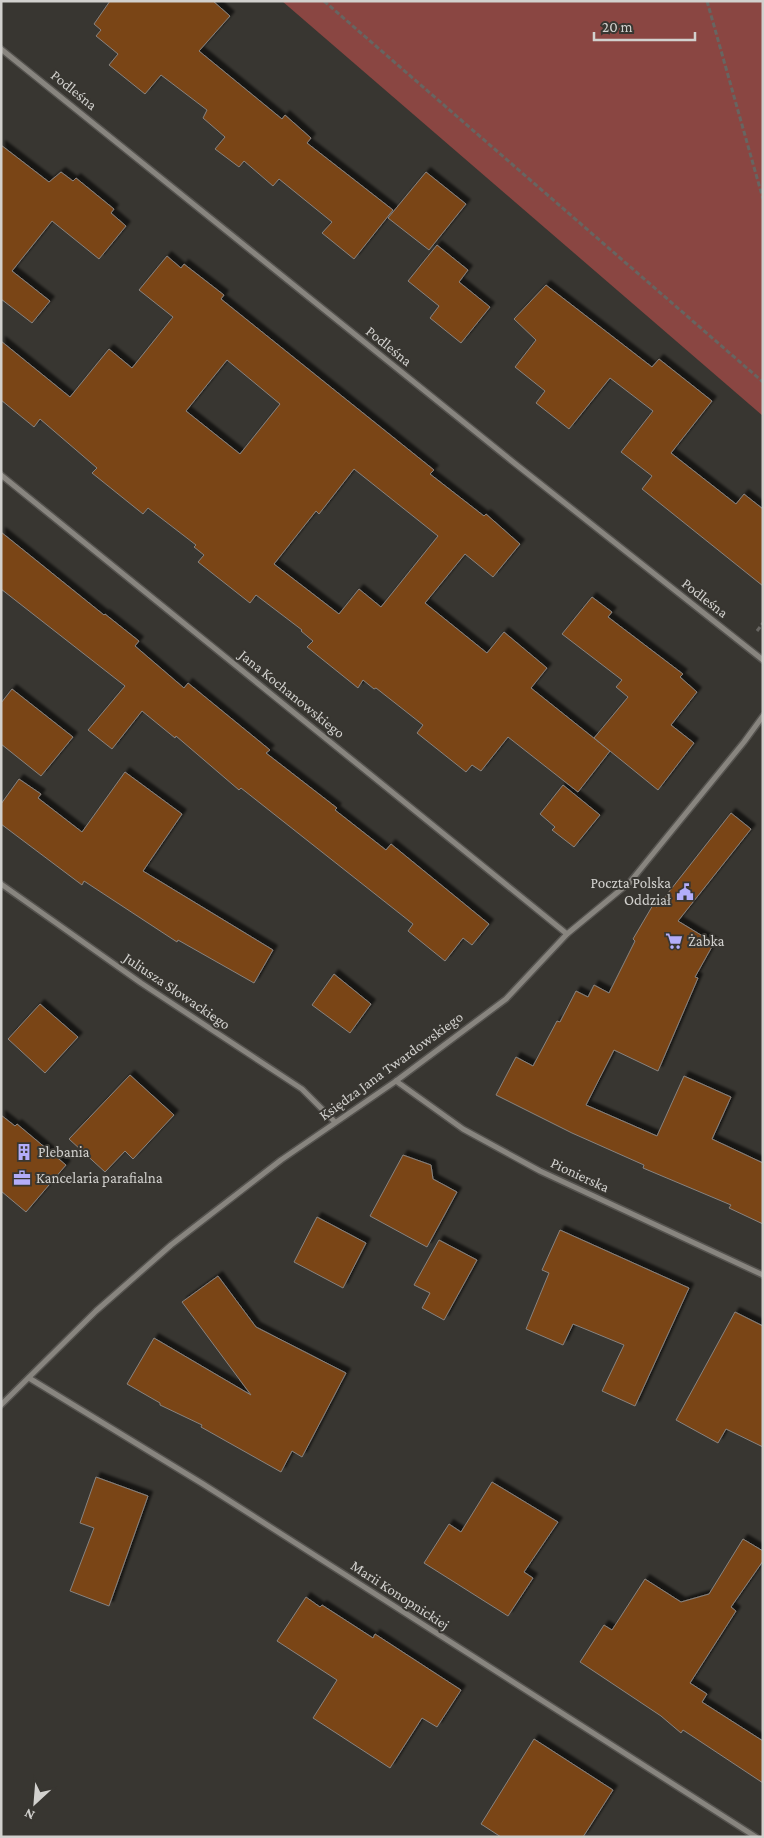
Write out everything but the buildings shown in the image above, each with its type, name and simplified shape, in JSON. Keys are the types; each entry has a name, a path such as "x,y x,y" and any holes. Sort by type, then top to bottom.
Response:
{"street":[{"name":"Podleśna","path":"1,49 512,462 763,660"},
{"name":"Jana Kochanowskiego","path":"1,474 567,934"},
{"name":"Księdza Jana Twardowskiego","path":"1,1405 96,1312 171,1245 281,1160 396,1081 506,998 567,934 630,882 763,716"},
{"name":"Juliusza Słowackiego","path":"1,884 141,983 302,1089 335,1122"},
{"name":"Pionierska","path":"396,1081 463,1129 540,1171 763,1275"},
{"name":"Marii Konopnickiej","path":"28,1378 211,1489 756,1837"}],"path":[{"path":"324,1 763,382"},
{"path":"707,1 763,199"}],"shaded area":[{"path":"282,1 763,1 763,416"}],"place":[{"name":"Poczta Polska Oddział","path":"685,892"},
{"name":"Żabka","path":"674,941"},
{"name":"Plebania","path":"24,1152"},
{"name":"Kancelaria parafialna","path":"22,1178"}]}
